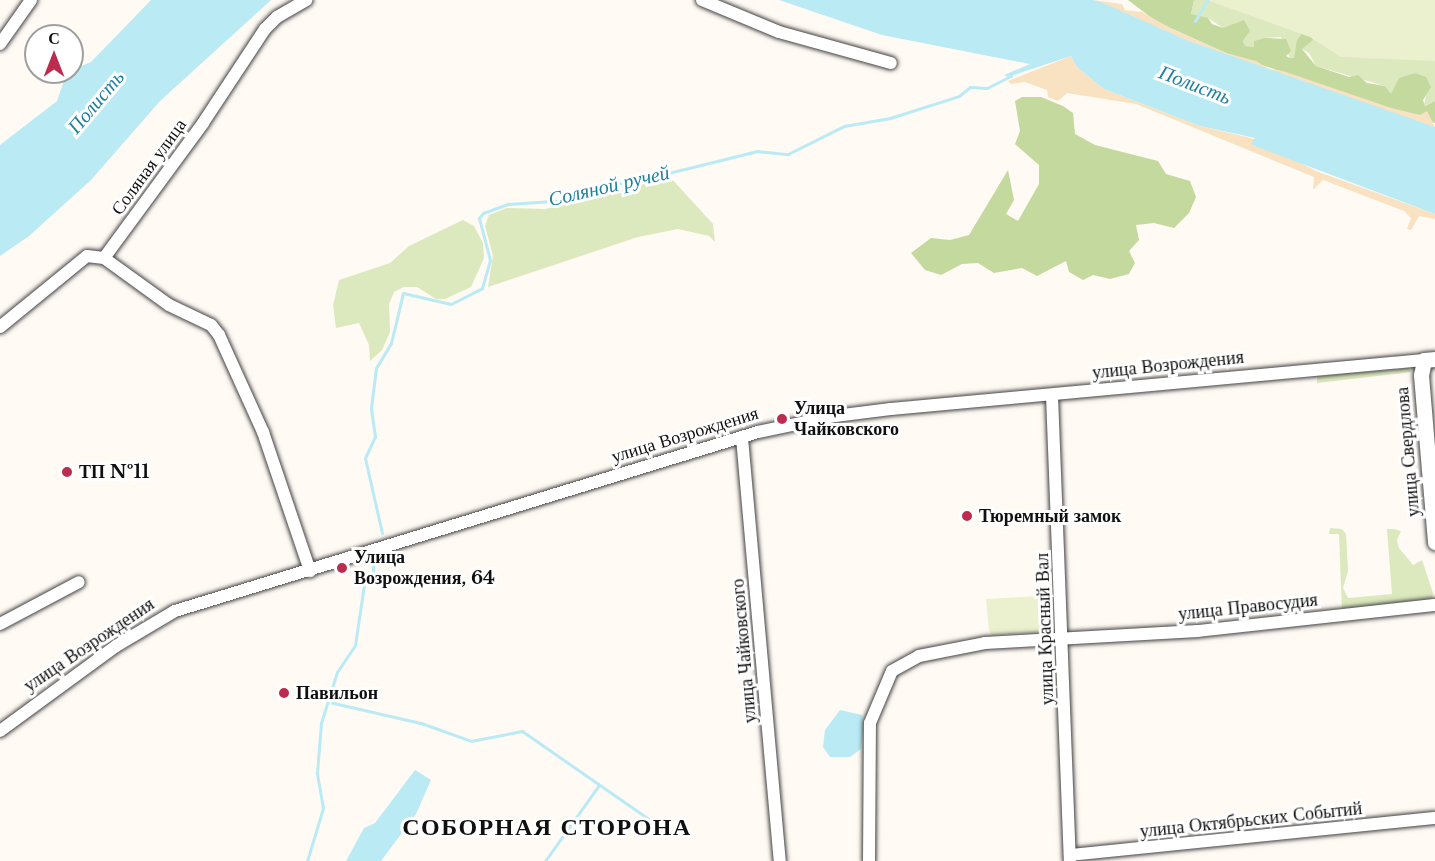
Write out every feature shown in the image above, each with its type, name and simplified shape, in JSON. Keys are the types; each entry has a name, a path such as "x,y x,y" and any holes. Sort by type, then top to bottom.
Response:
{"street":[{"path":"0,44 31,0"},
{"name":"Соляная улица","path":"104,258 203,123 265,29 277,17 306,0"},
{"path":"702,0 778,32 891,63"},
{"path":"0,327 87,256 104,258 169,305 211,325 219,335 263,432 310,571"},
{"name":"улица Возрождения","path":"0,731 116,646 175,611 742,438 835,416 1430,359"},
{"name":"улица Свердлова","path":"1430,359 1421,375 1435,542"},
{"name":"улица Красный Вал","path":"1052,396 1064,640 1070,858"},
{"name":"улица Чайковского","path":"742,438 780,861"},
{"path":"0,624 79,582"},
{"name":"улица Правосудия","path":"869,861 870,723 892,671 919,657 995,642 1198,631 1435,605"},
{"name":"улица Октябрьских Событий","path":"1070,858 1435,818"}],"green space":[{"path":"1128,0 1194,0 1191,14 1208,18 1212,24 1223,28 1244,20 1250,31 1243,41 1245,46 1254,47 1254,41 1264,38 1286,39 1291,51 1286,56 1290,58 1294,58 1297,40 1303,32 1311,35 1313,40 1302,49 1316,66 1349,77 1358,75 1367,83 1385,86 1391,94 1399,78 1415,73 1426,77 1431,87 1423,100 1425,106 1435,101 1435,123 1226,53 1157,22"},
{"path":"1194,0 1435,0 1435,101 1424,106 1426,94 1415,73 1399,79 1391,95 1385,86 1316,66 1309,53 1302,49 1312,40 1296,50 1294,58 1290,58 1281,37 1254,41 1255,47 1245,46 1243,41 1250,31 1223,28 1208,18 1198,18 1191,14"},
{"path":"1207,0 1435,0 1435,61 1341,57 1310,37"},
{"path":"1022,97 1041,97 1063,106 1073,113 1075,134 1095,145 1158,161 1166,174 1190,181 1196,197 1189,213 1174,228 1154,223 1136,225 1139,240 1129,251 1135,263 1129,274 1110,279 1093,275 1083,280 1069,272 1066,261 1037,276 1022,268 994,273 978,263 962,264 941,275 925,270 911,253 931,238 950,240 969,235 1008,170 1014,200 1006,214 1018,221 1039,184 1039,165 1015,144 1020,131 1015,101"},
{"path":"670,177 713,224 715,242 709,236 678,229 638,237 488,287 493,256 485,226 489,215 507,208 545,209"},
{"path":"463,220 474,226 483,243 484,258 471,287 445,299 436,299 417,287 404,287 394,292 389,304 390,332 382,350 370,361 369,345 359,323 336,328 333,305 339,280 390,263 409,246"},
{"path":"1408,368 1412,372 1317,383 1317,376"},
{"path":"1330,528 1342,529 1346,534 1348,571 1343,588 1348,598 1392,594 1387,529 1394,529 1401,531 1397,540 1399,548 1413,565 1422,560 1433,593 1431,603 1342,612 1339,534 1329,534"},
{"path":"1041,596 1042,632 992,635 989,631 986,599"}],"sand":[{"path":"1093,0 1122,4 1125,10 1142,12 1172,29 1226,53 1256,61 1269,69 1283,71 1391,108 1420,115 1427,111 1435,127 1385,112 1189,41"},
{"path":"1071,56 1077,67 1104,89 1200,126 1255,139 1316,171 1435,214 1435,219 1419,216 1411,230 1407,229 1411,218 1404,211 1323,180 1313,190 1314,177 1136,104 1067,93 1058,101 1048,97 1047,90 1025,82 1011,84 1008,81"}],"water":[{"name":"Полисть","path":"151,0 271,0 160,101 91,180 29,236 0,256 0,145 57,101 63,84 84,84 84,65 91,62"},
{"name":"Полисть","path":"779,0 1093,0 1103,3 1189,41 1435,127 1435,214 1260,148 1251,144 1255,138 1200,126 1104,89 1077,67 1071,56 1008,77 1004,75 1030,64 882,35"},
{"path":"840,710 862,715 864,722 861,749 850,757 830,757 823,747 825,730"},
{"path":"415,770 431,780 416,814 381,861 346,861 364,828 375,823"}],"waterway":[{"path":"1195,21 1207,0"},
{"name":"Соляной ручей","path":"382,533 365,458 375,437 371,408 376,368 391,343 403,293 451,304 482,288 490,260 479,218 483,213 508,204 567,200 592,187 640,180 757,151 788,154 844,126 890,118 959,96 970,87 987,88 1011,76"},
{"name":"Соляной ручей","path":"307,861 323,808 317,773 321,723 337,672 355,645 364,585 373,574 373,564"},
{"path":"329,702 421,723 471,741 522,731 653,822"},
{"path":"545,861 599,785"}],"place":[{"name":"Улица Чайковского","path":"782,419"},
{"name":"ТП №11","path":"67,472"},
{"name":"Тюремный замок","path":"967,516"},
{"name":"Улица Возрождения, 64","path":"342,568"},
{"name":"Павильон","path":"284,693"}],"district":[{"name":"СОБОРНАЯ СТОРОНА","path":"547,827"}]}
